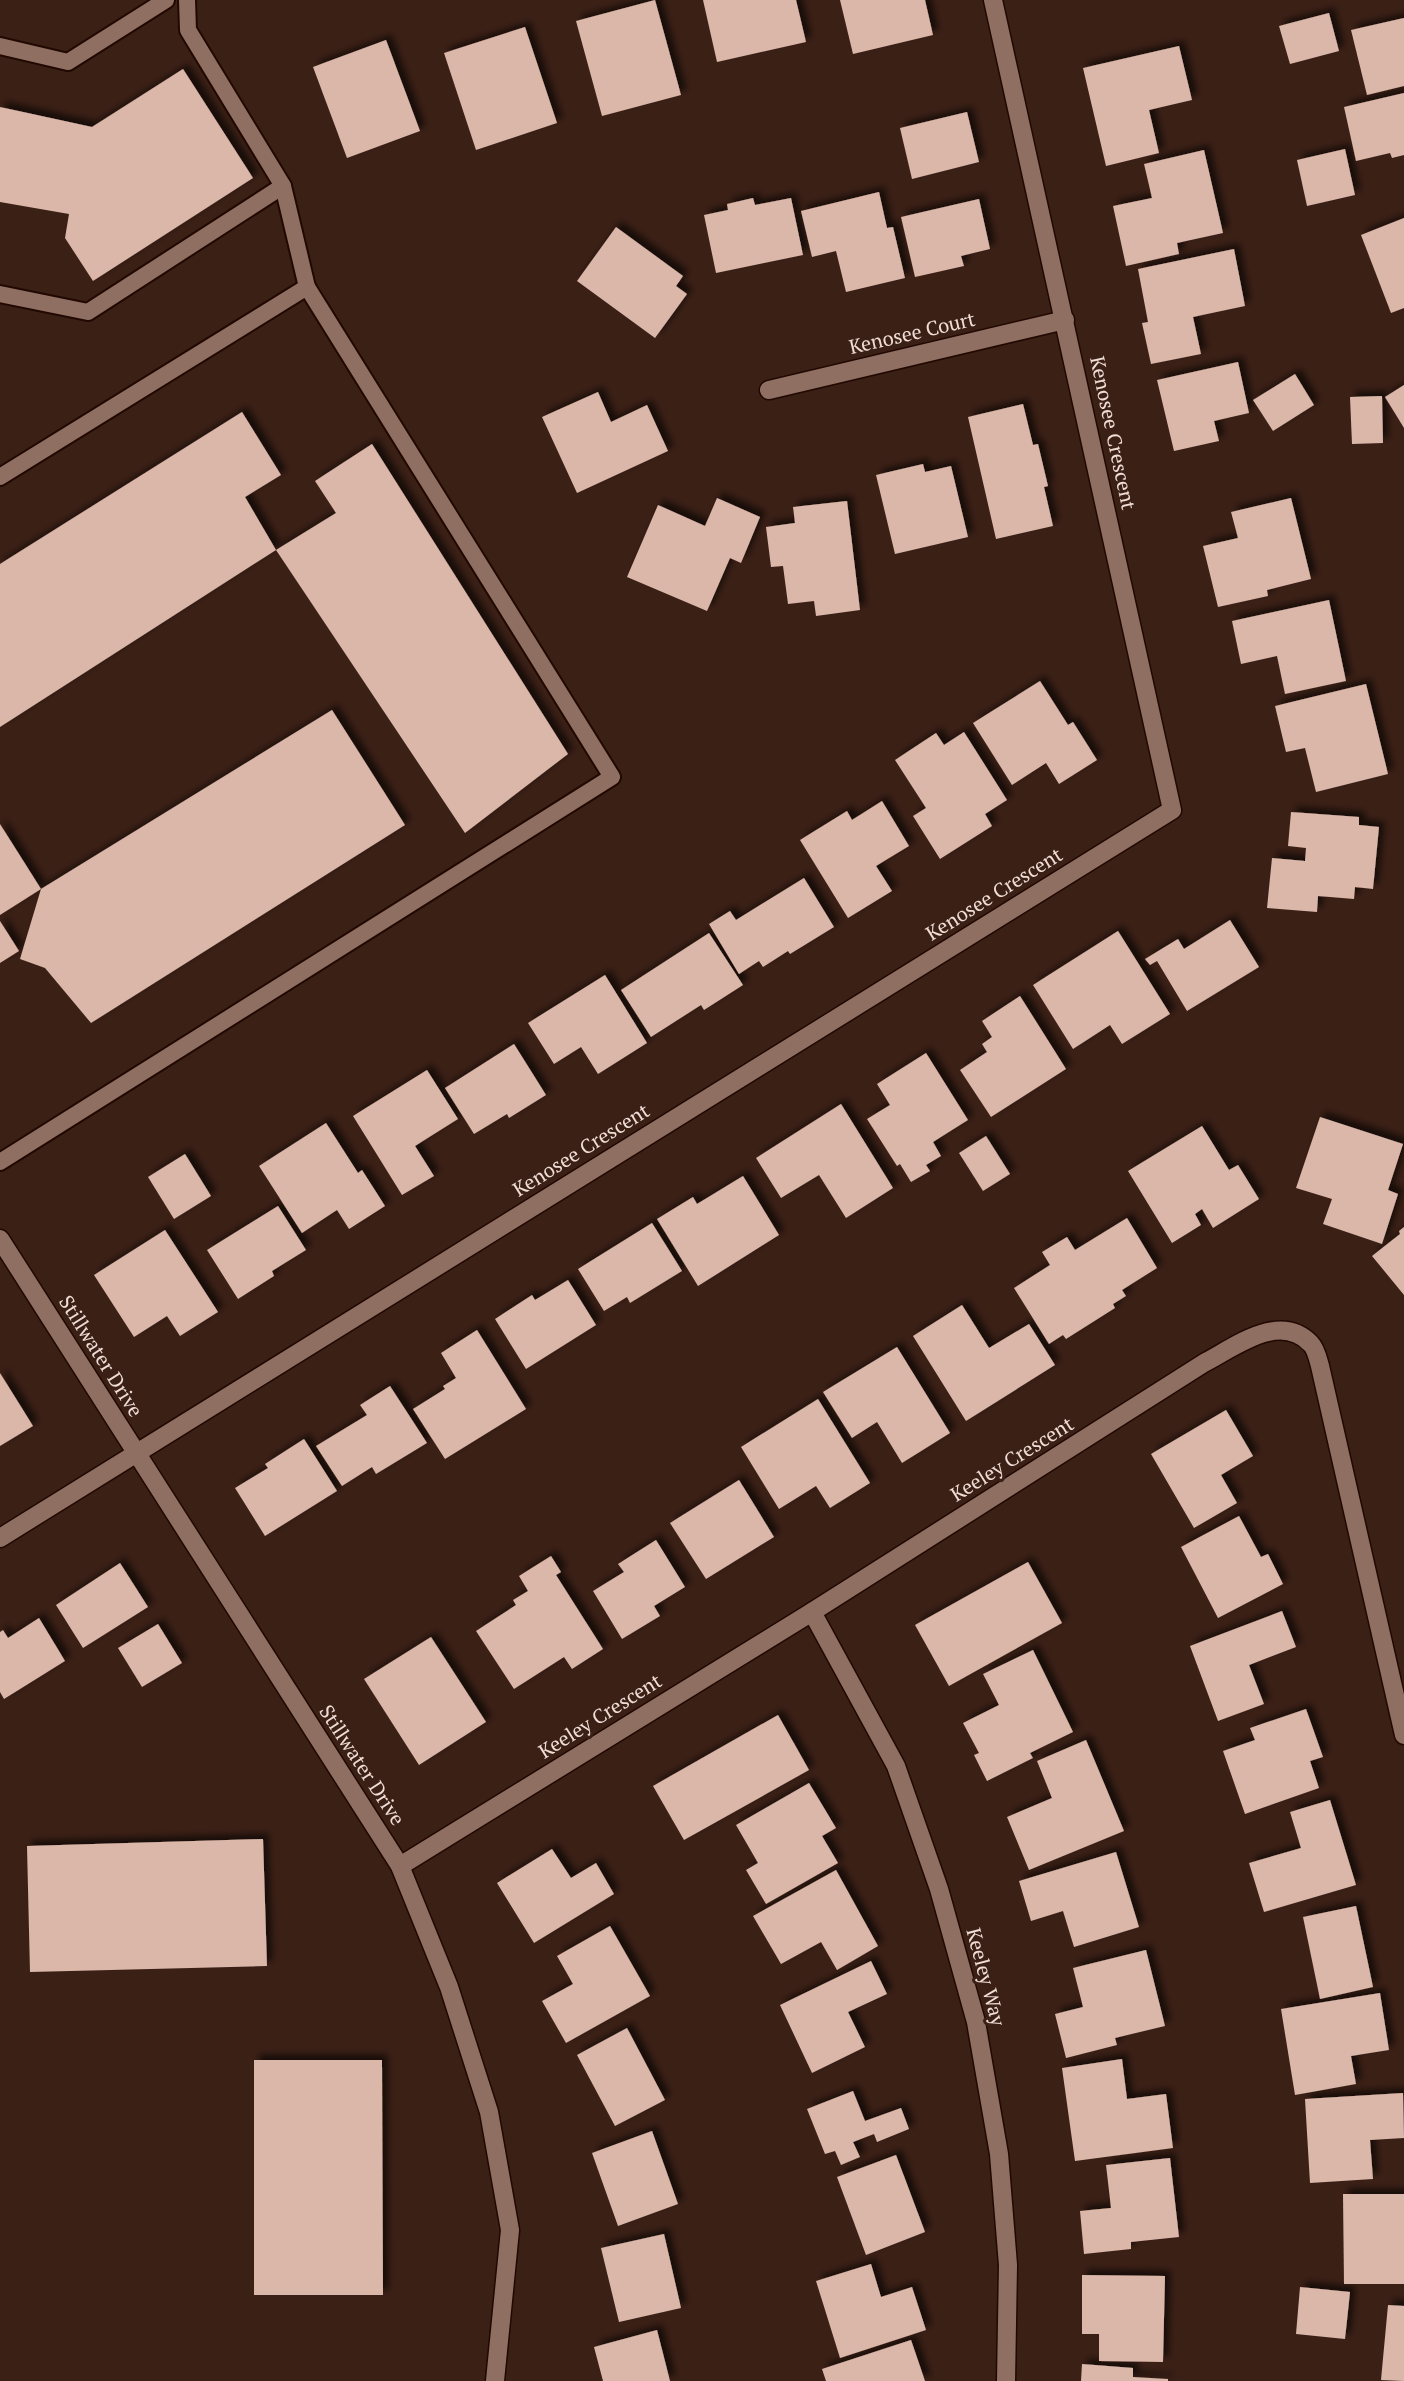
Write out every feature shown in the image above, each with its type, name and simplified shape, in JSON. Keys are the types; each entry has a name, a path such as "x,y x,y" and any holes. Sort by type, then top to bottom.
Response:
{"street":[{"name":"Kenosee Crescent","path":"136,1454 1172,810 993,0"},
{"name":"Kenosee Court","path":"769,390 1065,320"},
{"name":"Stillwater Drive","path":"0,1239 400,1866 449,1987 489,2112 510,2230 495,2381"},
{"name":"Keeley Crescent","path":"400,1866 812,1612 1204,1363 1270,1330 1293,1332 1312,1345 1320,1366 1404,1735"},
{"path":"0,1538 136,1454"},
{"name":"Keeley Way","path":"812,1612 896,1766 939,1889 976,2022 999,2154 1008,2265 1006,2381"}],"lane":[{"path":"0,46 68,62 166,0"},
{"path":"0,1162 612,777 307,287 283,186 188,30 187,0"},
{"path":"0,294 88,312 283,186"},
{"path":"0,477 307,287"}],"building":[{"path":"655,0 681,95 602,116 576,21"},
{"path":"703,0 796,0 806,42 717,62"},
{"path":"840,0 925,0 933,35 853,54"},
{"path":"1329,13 1339,51 1290,64 1279,26"},
{"path":"1404,18 1404,86 1367,95 1351,30"},
{"path":"525,27 557,123 476,150 444,53"},
{"path":"386,40 420,131 347,158 313,67"},
{"path":"1179,46 1192,100 1149,110 1159,153 1106,166 1083,68"},
{"path":"183,69 253,178 93,281 65,238 69,214 0,202 0,107 92,127"},
{"path":"1404,93 1404,155 1392,158 1390,153 1356,161 1344,107"},
{"path":"967,112 979,162 912,179 900,128"},
{"path":"1345,149 1355,195 1307,206 1297,160"},
{"path":"1204,150 1223,233 1177,243 1179,254 1126,266 1113,206 1152,198 1144,164"},
{"path":"879,192 887,228 893,227 905,278 846,292 836,251 812,257 801,211"},
{"path":"753,198 755,205 791,198 803,255 716,273 704,215 728,210 727,204"},
{"path":"979,199 990,249 961,256 964,266 915,277 901,217"},
{"path":"1404,218 1404,308 1391,313 1361,235"},
{"path":"616,227 683,276 676,286 687,294 655,338 577,281"},
{"path":"1234,249 1245,306 1193,317 1201,354 1151,364 1142,323 1148,322 1138,269"},
{"path":"1238,362 1249,413 1214,421 1219,441 1174,451 1157,380"},
{"path":"1295,374 1314,405 1273,431 1253,400"},
{"path":"1404,385 1404,428 1385,397"},
{"path":"598,392 611,422 647,405 668,451 577,493 542,417"},
{"path":"1382,396 1383,443 1352,444 1350,397"},
{"path":"1023,404 1033,445 1038,444 1048,486 1044,487 1053,526 996,539 968,417"},
{"path":"242,412 281,475 245,497 276,550 0,727 0,564"},
{"path":"372,444 568,754 465,833 276,550 336,513 315,481"},
{"path":"923,464 925,472 951,466 968,537 895,554 876,475"},
{"path":"717,498 760,517 741,563 730,558 707,611 627,577 658,505 705,526"},
{"path":"1291,498 1311,579 1267,590 1268,596 1218,607 1203,546 1238,538 1231,512"},
{"path":"847,501 860,610 816,616 814,601 788,604 783,566 771,567 766,527 795,523 793,507"},
{"path":"1329,600 1346,681 1285,694 1277,656 1241,664 1232,621"},
{"path":"1040,681 1068,725 1073,722 1097,760 1059,784 1046,763 1012,785 973,723"},
{"path":"1366,684 1388,774 1316,792 1305,748 1286,752 1275,706"},
{"path":"332,710 405,825 91,1023 45,968 20,959 41,889"},
{"path":"964,732 1007,800 985,814 992,826 940,859 913,816 926,808 895,760 936,733 944,745"},
{"path":"882,801 909,846 876,866 892,891 848,918 800,840 847,811 852,820"},
{"path":"1291,812 1359,817 1359,825 1379,827 1373,889 1355,887 1354,899 1318,896 1317,912 1267,908 1272,858 1305,861 1306,848 1288,846"},
{"path":"0,824 41,889 0,915"},
{"path":"804,878 834,927 790,954 788,951 763,967 759,961 739,974 709,924 730,911 736,920"},
{"path":"1230,920 1259,967 1187,1011 1157,961 1150,965 1145,959 1178,939 1184,949"},
{"path":"0,921 19,951 0,963"},
{"path":"1118,931 1170,1014 1122,1044 1110,1025 1073,1049 1033,985"},
{"path":"709,933 743,985 704,1010 701,1005 651,1037 621,990"},
{"path":"605,975 647,1043 598,1074 581,1047 554,1064 528,1023"},
{"path":"1020,996 1066,1069 991,1117 960,1070 987,1052 982,1044 992,1037 982,1021"},
{"path":"514,1044 546,1095 509,1118 507,1114 474,1134 445,1088"},
{"path":"926,1053 968,1120 933,1142 941,1156 926,1165 930,1171 911,1182 900,1164 897,1166 867,1119 890,1105 877,1084"},
{"path":"427,1070 458,1119 415,1146 434,1176 402,1195 353,1116"},
{"path":"841,1104 893,1188 846,1218 819,1175 781,1198 756,1158"},
{"path":"1320,1117 1403,1144 1388,1190 1398,1194 1382,1244 1323,1224 1332,1199 1296,1188"},
{"path":"326,1123 358,1173 362,1170 385,1206 349,1229 337,1210 302,1233 259,1166"},
{"path":"1202,1126 1229,1170 1238,1165 1259,1199 1213,1228 1202,1209 1195,1214 1201,1225 1172,1243 1128,1171"},
{"path":"986,1136 1010,1174 983,1191 959,1153"},
{"path":"185,1154 211,1196 174,1219 148,1177"},
{"path":"743,1176 779,1235 698,1286 657,1219 693,1197 697,1204"},
{"path":"278,1206 306,1250 272,1271 274,1276 238,1299 207,1250"},
{"path":"1127,1218 1157,1268 1122,1290 1126,1296 1113,1304 1115,1308 1066,1339 1063,1335 1049,1344 1014,1288 1050,1265 1042,1252 1067,1237 1075,1250"},
{"path":"652,1223 682,1271 630,1303 627,1297 604,1311 578,1269"},
{"path":"1404,1227 1404,1295 1372,1256 1400,1234 1399,1231"},
{"path":"165,1230 218,1312 180,1336 167,1316 134,1337 94,1275"},
{"path":"568,1280 596,1325 526,1369 495,1319 532,1295 535,1300"},
{"path":"962,1305 989,1348 1029,1324 1055,1365 966,1421 913,1336"},
{"path":"477,1330 526,1409 445,1459 413,1409 445,1389 443,1386 456,1378 441,1353"},
{"path":"897,1347 950,1433 902,1463 877,1422 852,1438 823,1392"},
{"path":"0,1373 33,1426 0,1446"},
{"path":"390,1386 427,1443 376,1474 372,1467 342,1486 316,1446 367,1415 360,1405"},
{"path":"818,1399 870,1483 830,1508 816,1486 779,1509 741,1447"},
{"path":"1226,1410 1253,1456 1221,1475 1237,1503 1194,1528 1151,1454"},
{"path":"304,1439 337,1491 265,1536 235,1488 268,1468 265,1464"},
{"path":"739,1480 774,1537 706,1579 670,1523"},
{"path":"1239,1516 1261,1557 1268,1554 1283,1584 1218,1618 1181,1547"},
{"path":"656,1540 685,1587 654,1606 660,1616 622,1639 593,1591 624,1572 618,1564"},
{"path":"551,1556 561,1572 556,1575 603,1649 572,1669 564,1657 514,1689 476,1631 516,1605 513,1600 528,1591 519,1576"},
{"path":"1028,1562 1062,1623 949,1686 915,1625"},
{"path":"120,1563 148,1607 83,1648 56,1605"},
{"path":"1282,1611 1296,1647 1249,1665 1264,1704 1218,1721 1190,1646"},
{"path":"39,1618 65,1661 4,1699 0,1692 0,1632 3,1630 8,1638"},
{"path":"158,1624 182,1663 142,1687 118,1648"},
{"path":"431,1637 486,1722 419,1765 364,1679"},
{"path":"1033,1650 1073,1732 1030,1753 1033,1758 987,1781 974,1755 979,1753 963,1723 999,1705 983,1674"},
{"path":"1306,1709 1323,1757 1310,1761 1319,1788 1245,1814 1223,1751 1255,1740 1250,1728"},
{"path":"778,1715 809,1770 684,1840 653,1786"},
{"path":"1086,1740 1124,1831 1029,1870 1007,1817 1052,1798 1037,1761"},
{"path":"809,1783 836,1828 822,1836 838,1863 766,1904 746,1870 758,1863 736,1825"},
{"path":"1330,1800 1356,1885 1264,1912 1249,1863 1301,1848 1290,1812"},
{"path":"263,1839 267,1966 30,1972 27,1846"},
{"path":"552,1849 571,1878 596,1863 614,1894 534,1943 497,1883"},
{"path":"1116,1852 1139,1927 1074,1947 1063,1911 1031,1921 1019,1881"},
{"path":"836,1870 878,1946 837,1970 821,1942 781,1964 753,1916"},
{"path":"1356,1906 1373,1987 1320,1999 1303,1917"},
{"path":"610,1926 650,1996 566,2043 542,2001 573,1984 557,1956"},
{"path":"1146,1950 1165,2026 1115,2038 1117,2045 1066,2058 1055,2014 1083,2007 1073,1968"},
{"path":"871,1961 887,1994 848,2012 865,2047 812,2073 780,2005"},
{"path":"1380,1993 1389,2050 1351,2056 1356,2084 1295,2095 1281,2009"},
{"path":"627,2028 665,2100 615,2126 577,2055"},
{"path":"1122,2059 1127,2099 1166,2094 1173,2148 1075,2161 1062,2068"},
{"path":"254,2060 382,2060 383,2295 254,2295"},
{"path":"853,2091 865,2121 901,2108 909,2129 877,2142 874,2134 853,2142 860,2157 841,2165 835,2151 825,2154 807,2109"},
{"path":"1403,2093 1404,2138 1370,2140 1373,2179 1310,2183 1305,2099"},
{"path":"652,2131 678,2204 618,2226 592,2153"},
{"path":"896,2155 925,2232 866,2255 837,2177"},
{"path":"1170,2158 1179,2237 1131,2242 1131,2249 1084,2254 1080,2211 1111,2208 1106,2165"},
{"path":"1343,2194 1404,2194 1404,2284 1344,2284"},
{"path":"664,2234 681,2308 619,2322 601,2248"},
{"path":"871,2264 881,2297 912,2287 926,2330 840,2358 816,2281"},
{"path":"1082,2275 1165,2276 1163,2362 1099,2361 1099,2334 1082,2334"},
{"path":"1300,2287 1350,2292 1345,2339 1296,2334"},
{"path":"1388,2305 1404,2306 1404,2381 1381,2380"},
{"path":"657,2330 670,2381 603,2381 594,2347"},
{"path":"911,2340 925,2381 826,2381 822,2369"},
{"path":"1082,2364 1133,2368 1133,2377 1168,2379 1168,2381 1081,2381"}]}
